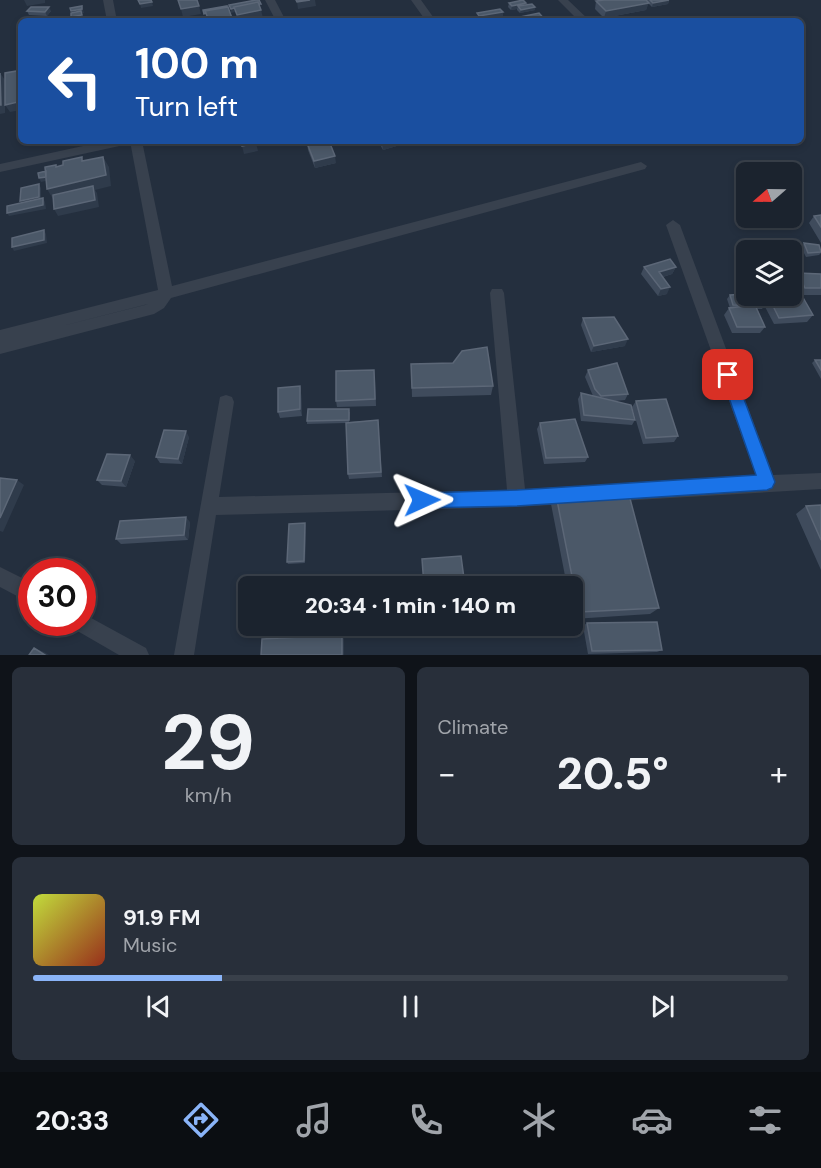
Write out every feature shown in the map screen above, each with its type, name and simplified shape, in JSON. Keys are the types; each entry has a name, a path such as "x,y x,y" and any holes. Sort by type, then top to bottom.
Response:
{"street":[{"path":"108,0 111,18"},
{"path":"270,0 279,18"},
{"path":"416,0 429,18"},
{"path":"563,0 582,18"},
{"path":"0,168 110,144"},
{"path":"0,348 149,310 159,304 166,293 137,144"},
{"path":"0,336 641,166"},
{"path":"673,225 767,482"},
{"path":"497,293 517,498"},
{"path":"184,655 226,402"},
{"path":"208,506 517,498 767,482 821,481"},
{"path":"0,577 18,587"},
{"path":"96,631 139,655"}],"building":[{"path":"138,0 151,0 152,2 140,4"},
{"path":"178,0 197,0 199,6 181,9"},
{"path":"259,0 261,4 258,2 231,9 229,5"},
{"path":"523,0 526,3 512,6 509,3"},
{"path":"646,0 649,3 606,11 596,1"},
{"path":"650,0 669,0 653,3"},
{"path":"258,2 261,10 237,15 234,7"},
{"path":"532,4 535,7 521,10 518,6"},
{"path":"82,6 82,9 71,11 70,8"},
{"path":"227,6 205,11 204,14 203,10"},
{"path":"31,7 49,7 45,12 27,11"},
{"path":"228,7 232,18 208,18 205,11"},
{"path":"500,9 503,12 479,16 477,13"},
{"path":"81,11 82,15 71,17 71,13"},
{"path":"539,13 543,18 521,18"},
{"path":"17,71 18,102 5,105 5,73"},
{"path":"307,144 330,144 335,156 314,161"},
{"path":"82,157 82,161 103,157 106,175 47,189 45,167 56,165 56,167 63,165 63,161"},
{"path":"46,171 46,177 39,178 38,173"},
{"path":"39,184 39,197 20,201 21,188"},
{"path":"93,186 95,200 54,209 53,195"},
{"path":"43,198 43,205 7,213 7,206"},
{"path":"821,215 821,227 814,216"},
{"path":"44,230 44,240 12,247 12,238"},
{"path":"804,243 819,245 821,252 808,253"},
{"path":"670,259 676,267 659,272 670,287 661,289 644,267"},
{"path":"802,273 821,274 821,288 805,288"},
{"path":"730,295 736,295 736,305 733,305"},
{"path":"802,296 813,315 779,318 773,306 802,306"},
{"path":"755,306 765,327 737,327 729,308"},
{"path":"614,317 628,339 594,346 583,318"},
{"path":"487,347 493,386 412,388 411,364 453,363 462,351"},
{"path":"815,360 821,360 821,370"},
{"path":"617,363 628,394 601,396 595,389 588,370"},
{"path":"374,370 375,399 336,401 336,371"},
{"path":"300,386 300,409 278,412 278,388"},
{"path":"581,393 631,405 635,420 584,415"},
{"path":"666,399 678,436 646,438 636,401"},
{"path":"308,409 349,409 349,420 307,421"},
{"path":"575,419 588,457 546,458 540,423"},
{"path":"378,420 381,472 348,474 346,423"},
{"path":"164,430 186,431 178,459 156,457"},
{"path":"107,454 130,455 121,481 97,480"},
{"path":"0,478 17,480 0,518"},
{"path":"628,491 659,608 583,612 583,576 572,576 556,495"},
{"path":"821,505 821,540 806,506"},
{"path":"186,517 184,535 116,539 120,521"},
{"path":"305,523 304,561 287,562 289,524"},
{"path":"461,556 464,576 423,576 422,559"},
{"path":"657,622 662,650 592,651 587,623"},
{"path":"342,636 342,655 261,655 262,639"},
{"path":"34,648 45,655 29,655"}],"route":[{"path":"422,500 517,498 767,482 728,375"}]}
